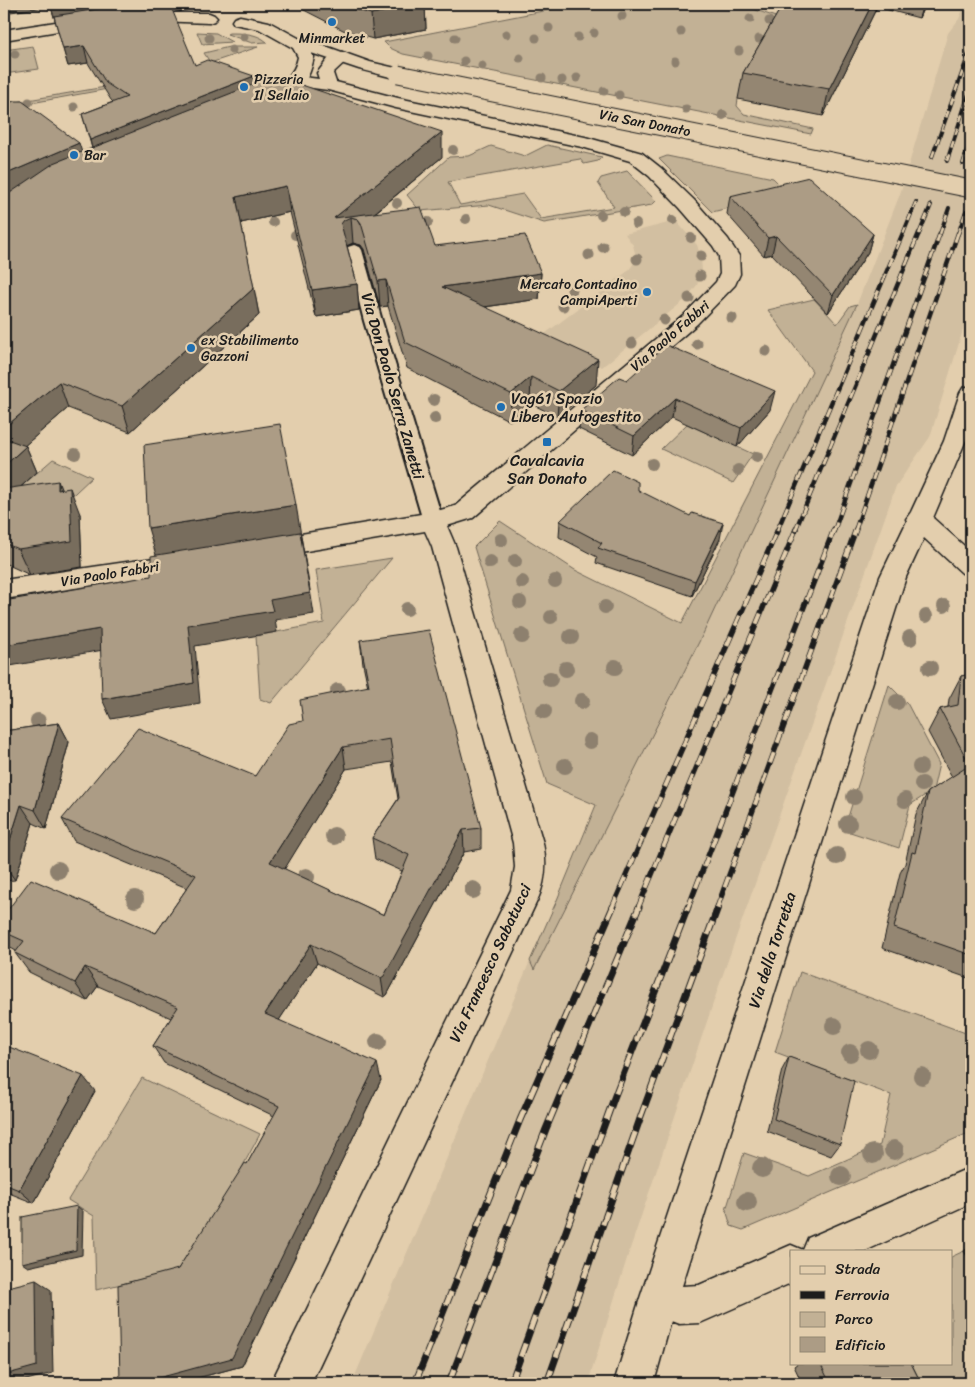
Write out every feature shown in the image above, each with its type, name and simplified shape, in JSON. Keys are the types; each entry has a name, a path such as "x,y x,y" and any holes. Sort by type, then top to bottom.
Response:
{"street":[{"path":"4,34 115,19 186,4"},
{"path":"201,4 200,11 210,18"},
{"name":"Via San Donato","path":"240,20 253,18 269,12 307,36 322,50"},
{"path":"115,19 210,18 220,21 240,20"},
{"name":"Via San Donato","path":"240,20 263,25 299,45 322,50 365,66 398,74 971,189"},
{"path":"248,106 296,81 304,68 306,56 299,45"},
{"path":"329,85 325,73 334,62 342,57"},
{"name":"Via Paolo Fabbri","path":"247,552 433,521 464,512 690,320 725,285 730,274 728,256 717,237 687,204 643,162 631,154 585,142 396,103 329,85 296,81"},
{"name":"Via della Torretta","path":"634,1383 659,1298 890,585 918,519 949,457 964,421 971,393"},
{"path":"918,519 971,566"},
{"name":"Via Francesco Sabatucci","path":"290,1383 526,891 530,878 532,858 528,843 444,547 433,521"},
{"name":"Via Paolo Fabbri","path":"4,590 209,558"},
{"path":"823,1250 971,1184"},
{"path":"659,1298 679,1305 700,1304 790,1264"}],"lane":[{"name":"Via Don Paolo Serra Zanetti","path":"354,250 373,322 433,521"}],"shaded area":[{"path":"965,4 971,4 971,304 930,437 896,486 722,977 629,1252 588,1383 352,1383 530,961 739,510 850,306 857,304 900,194 948,33 959,19"},
{"name":"Mercato Contadino CampiAperti","path":"676,221 697,245 701,258 702,271 697,285 686,299 602,367 542,336 628,271 634,263 635,253 633,245 625,234"}],"green space":[{"path":"579,4 739,4 784,20 738,99 737,106 744,114 813,129 811,134 403,54 390,48 384,42"},
{"path":"197,32 216,33 232,42 202,44"},
{"path":"227,34 254,35 267,42 252,43"},
{"path":"33,46 39,69 4,74 4,50"},
{"path":"229,47 258,47 213,62 210,62 204,53"},
{"path":"153,79 157,80 4,108 4,104"},
{"path":"547,145 602,157 598,161 584,164 580,159 448,182 460,205 523,194 541,219 614,207 598,183 601,178 627,171 656,201 652,205 544,223 489,205 420,211 407,195 449,157 469,156 491,146 525,156"},
{"path":"667,156 773,178 784,189 766,199 712,212 659,159"},
{"path":"814,299 837,324 850,306 857,304 703,634 534,970 530,961 596,805 547,784 474,547 500,521 575,570 682,623 812,371 768,310"},
{"path":"687,424 753,454 733,483 661,449"},
{"path":"53,459 92,477 59,508 8,498"},
{"path":"392,558 271,703 260,699 256,636 324,623 316,570"},
{"path":"889,685 907,703 939,764 933,790 910,805 899,848 844,830"},
{"path":"800,972 971,1035 971,1132 743,1230 731,1226 726,1210 744,1153 809,1176 880,1145 891,1095 775,1052"},
{"path":"142,1078 260,1134 188,1268 96,1290 94,1216 68,1200"},
{"path":"964,1251 971,1263 971,1383 917,1383 908,1364 952,1364 952,1257"}],"building":[{"path":"129,4 171,7 195,65 207,60 254,76 90,140 82,114 127,97 106,83 84,46 63,49 54,16"},
{"path":"339,4 423,4 371,14"},
{"path":"783,4 872,4 829,89 743,73"},
{"path":"275,76 442,132 334,218 421,207 435,246 525,235 541,273 442,287 598,359 559,391 531,377 511,394 405,342 386,280 378,281 361,223 358,219 351,217 344,220 341,224 357,284 312,290 286,186 236,197 254,288 122,406 59,382 4,428 4,197 54,163"},
{"path":"14,101 22,101 79,143 4,175 4,105"},
{"path":"809,177 873,234 833,295 776,236 768,238 730,196"},
{"path":"666,345 775,391 741,428 675,398 634,436 581,410 619,377 627,380"},
{"path":"280,424 296,505 148,528 144,445"},
{"path":"4,438 26,446 4,466"},
{"path":"613,470 638,482 638,490 690,516 692,513 723,523 695,581 598,548 602,543 560,521"},
{"path":"58,481 58,490 70,488 72,541 18,549 4,543 4,489"},
{"path":"300,532 310,593 270,600 273,611 188,625 194,683 102,699 100,629 4,645 4,601 151,576 151,556"},
{"path":"429,630 481,828 463,830 384,976 381,978 311,944 265,1014 377,1063 232,1358 140,1383 120,1383 118,1285 178,1269 245,1163 247,1164 279,1106 153,1046 178,1007 85,967 75,983 15,953 24,941 4,932 4,915 31,879 156,933 196,875 62,819 138,728 255,776 289,724 303,721 300,700 369,686 360,640","holes":["390,739 399,798 372,838 409,855 384,915 270,862 343,747"]},
{"path":"971,674 971,955 894,928 912,852 915,853 928,792 970,765 940,709 958,705 961,676"},
{"path":"59,723 35,810 21,805 4,859 4,731"},
{"path":"4,1045 83,1076 19,1190 4,1184"},
{"path":"789,1057 854,1081 840,1144 774,1119"},
{"path":"77,1206 76,1250 22,1263 22,1217"},
{"path":"36,1280 37,1366 4,1375 4,1288"},
{"path":"820,1364 912,1364 921,1383 830,1383"}],"railway":[{"path":"932,157 971,48"},
{"path":"947,161 971,87"},
{"path":"963,164 971,137"},
{"path":"903,234 916,202"},
{"path":"919,234 931,205"},
{"path":"940,234 949,208"},
{"path":"958,234 966,211"},
{"path":"777,531 903,233"},
{"path":"795,531 919,233"},
{"path":"834,531 940,233"},
{"path":"855,531 958,233"},
{"path":"612,908 778,529"},
{"path":"638,908 796,529"},
{"path":"688,908 834,529"},
{"path":"717,908 856,529"},
{"path":"415,1383 520,1120 613,907"},
{"path":"449,1383 546,1129 639,907"},
{"path":"511,1383 614,1098 688,907"},
{"path":"547,1383 641,1116 718,907"}],"place":[{"name":"Minmarket","path":"332,22"},
{"name":"Pizzeria Il Sellaio","path":"244,87"},
{"name":"Bar","path":"74,155"},
{"name":"Mercato Contadino CampiAperti","path":"647,292"},
{"name":"ex Stabilimento Gazzoni","path":"191,348"},
{"name":"Vag61 Spazio Libero Autogestito","path":"501,407"},
{"name":"Cavalcavia San Donato","path":"547,442"}]}
